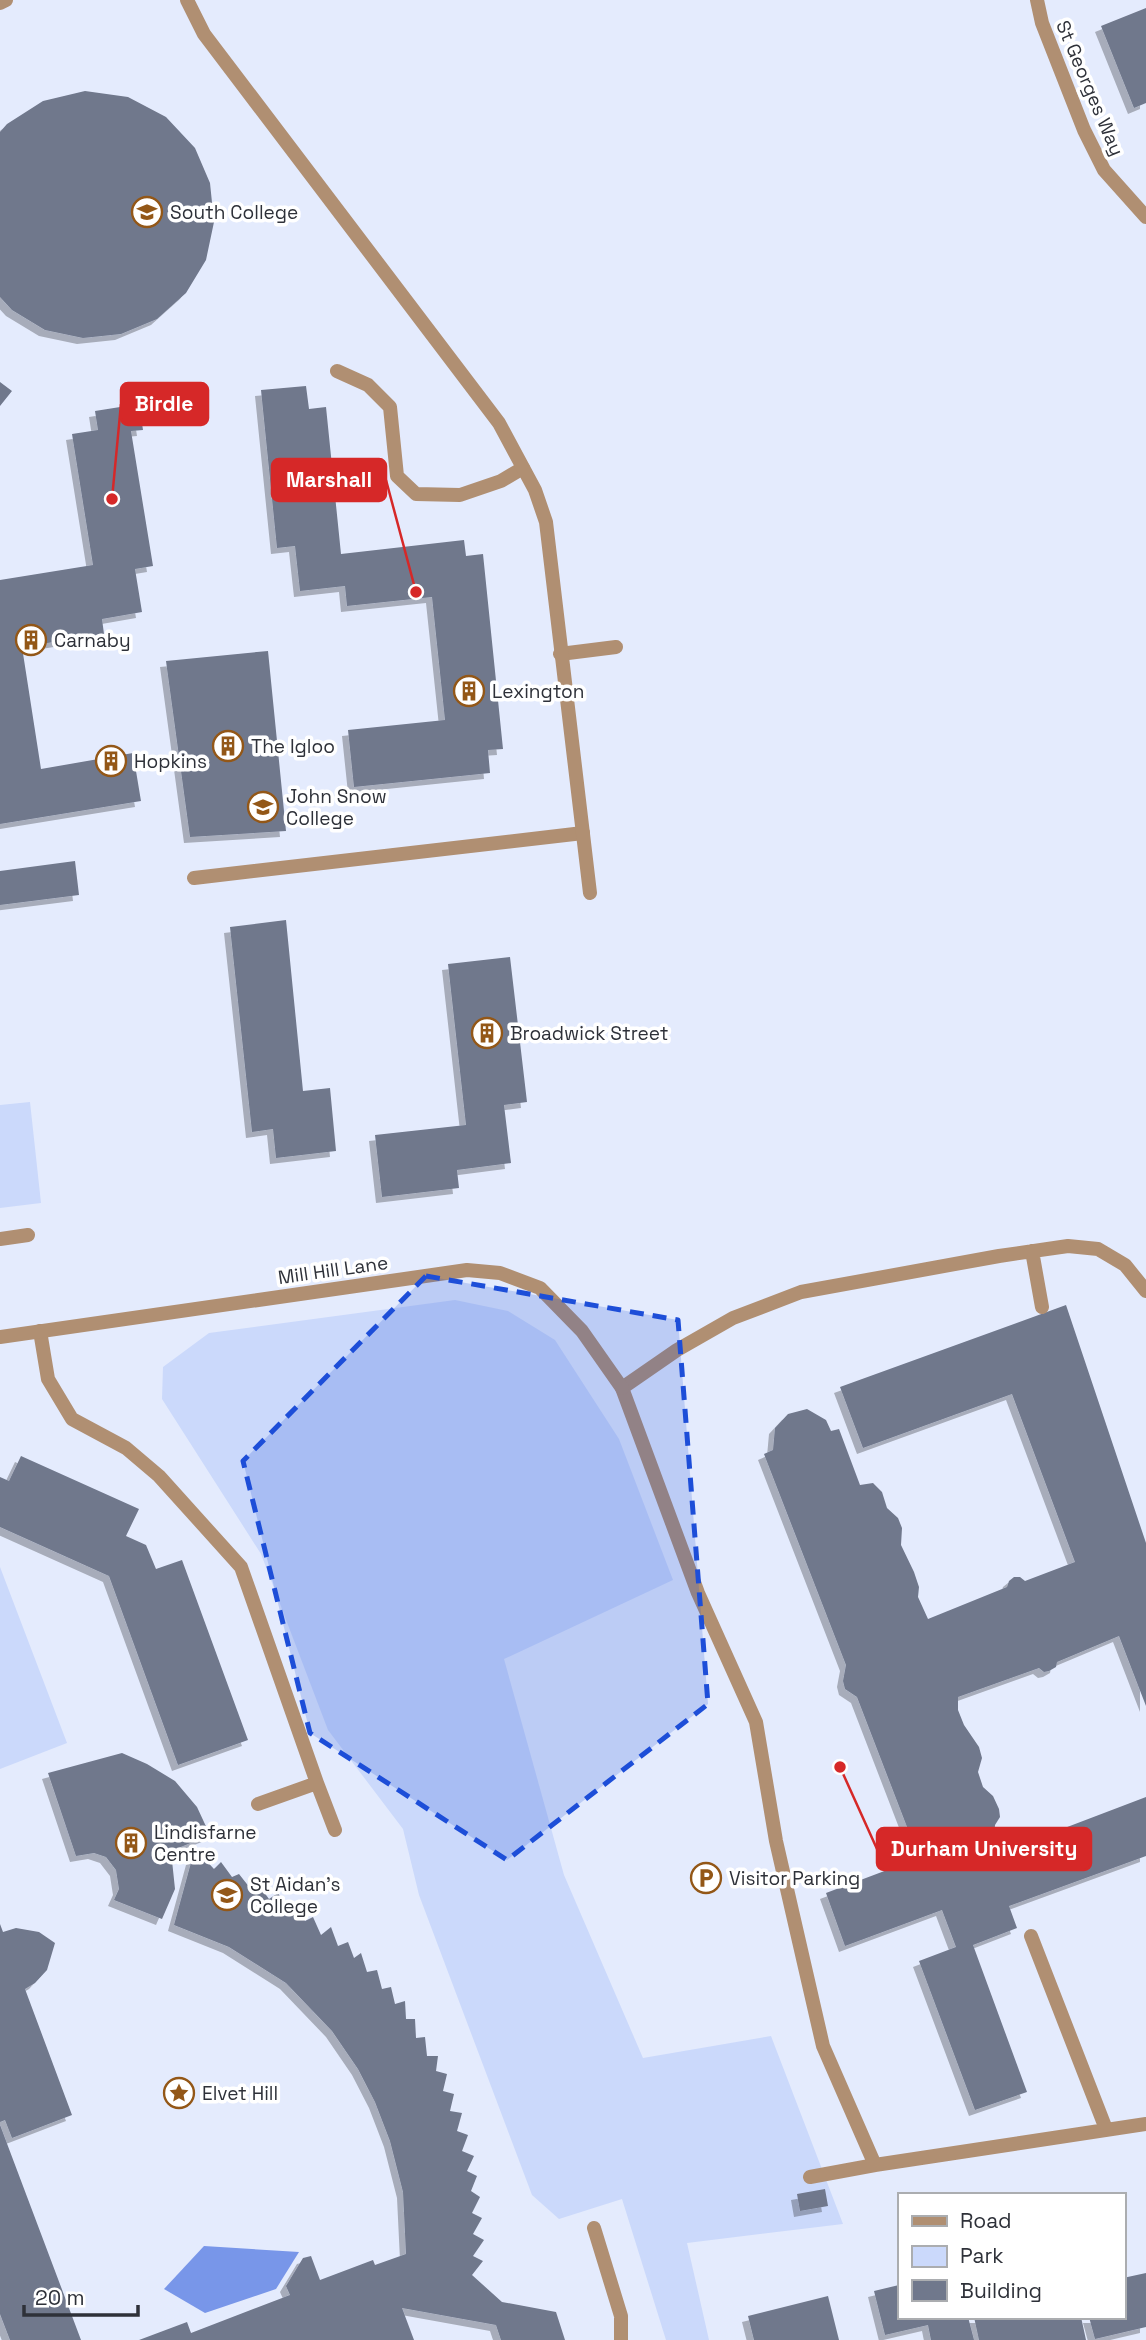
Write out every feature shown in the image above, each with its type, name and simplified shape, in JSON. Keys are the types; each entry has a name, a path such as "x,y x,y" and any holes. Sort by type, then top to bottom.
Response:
{"street":[{"path":"0,4 6,0"},
{"path":"187,0 204,34 499,423 535,490 546,522 590,893"},
{"name":"St Georges Way","path":"1037,0 1042,23 1084,130 1104,170 1146,217"},
{"path":"337,371 368,385 390,407 397,475 416,494 460,495 501,481 523,468"},
{"path":"560,654 616,647"},
{"path":"194,878 583,834"},
{"path":"0,1239 28,1235"},
{"path":"622,1388 677,1350 733,1318 801,1292 1068,1246 1098,1249 1125,1265 1146,1291"},
{"path":"1032,1251 1042,1307"},
{"name":"Mill Hill Lane","path":"0,1337 467,1270 500,1273 540,1288 582,1331 622,1388 698,1593 756,1722 776,1842 823,2046 875,2165"},
{"path":"40,1331 48,1379 72,1419 126,1448 159,1476 241,1567 335,1830"},
{"path":"258,1804 317,1783"},
{"path":"1031,1936 1105,2129"},
{"path":"810,2177 1146,2124"},
{"path":"594,2228 621,2316 621,2340"}],"highlighted area":[{"path":"426,1276 678,1320 708,1704 507,1860 310,1733 243,1461"}],"green space":[{"path":"30,1102 41,1203 0,1208 0,1105"},
{"path":"455,1300 508,1311 555,1340 619,1439 673,1580 504,1659 564,1875 643,2058 771,2036 843,2224 687,2243 709,2340 666,2340 622,2199 559,2219 532,2195 419,1895 403,1829 328,1730 261,1554 162,1399 163,1367 209,1333"},
{"path":"0,1567 67,1743 0,1769"}],"water":[{"path":"204,2246 299,2252 276,2289 205,2313 164,2289"}],"building":[{"path":"1146,8 1146,103 1134,108 1101,26"},
{"path":"85,91 128,97 166,117 195,148 210,183 214,222 206,260 186,293 157,319 121,334 83,338 45,330 12,310 0,297 0,132 7,124 43,101"},
{"path":"0,382 12,391 0,406"},
{"path":"306,386 309,409 326,407 341,554 464,540 466,556 483,554 503,749 488,750 490,773 354,787 348,730 445,720 432,597 347,606 345,586 300,591 295,546 277,548 261,390"},
{"path":"139,404 143,430 131,431 153,566 135,569 142,612 102,619 104,634 22,647 41,769 133,753 141,801 0,824 0,580 93,565 72,434 98,430 95,411"},
{"name":"The Igloo","path":"268,651 286,831 190,837 166,661"},
{"path":"75,861 79,895 0,905 0,871"},
{"path":"286,920 303,1091 330,1088 336,1151 276,1158 273,1129 252,1132 230,927"},
{"name":"Broadwick Street","path":"510,957 527,1102 504,1105 511,1163 457,1170 459,1188 382,1197 375,1135 466,1125 448,964"},
{"path":"1066,1305 1146,1543 1146,1706 1119,1636 1057,1662 1056,1667 1049,1671 1044,1672 1039,1668 958,1697 958,1710 964,1725 979,1747 982,1758 978,1772 983,1787 993,1796 999,1809 1000,1817 995,1825 994,1839 999,1853 1146,1797 1146,1856 1009,1906 1017,1928 973,1945 1027,2092 975,2110 919,1961 956,1947 942,1910 845,1946 826,1893 919,1858 857,1697 845,1689 843,1681 846,1665 764,1454 773,1450 775,1428 788,1414 807,1409 826,1420 831,1431 839,1429 860,1485 873,1483 882,1492 887,1508 898,1518 902,1528 901,1545 914,1572 919,1587 918,1597 928,1619 1007,1587 1014,1577 1025,1581 1075,1562 1012,1394 863,1448 840,1387"},
{"path":"21,1456 139,1509 126,1536 146,1545 156,1569 182,1560 248,1740 178,1765 109,1576 0,1527 0,1477 9,1481"},
{"name":"Lindisfarne Centre","path":"122,1753 175,1781 197,1807 210,1835 171,1851 175,1889 162,1919 114,1900 119,1889 116,1870 106,1857 94,1853 76,1856 48,1773"},
{"name":"St Aidan's College","path":"200,1854 214,1869 221,1862 232,1877 239,1874 250,1888 258,1884 269,1899 278,1893 287,1908 295,1903 305,1921 313,1917 321,1935 331,1927 338,1946 348,1942 354,1958 361,1953 367,1972 377,1970 382,1989 391,1987 395,2004 405,2001 406,2019 415,2019 416,2038 425,2037 427,2056 438,2056 436,2071 447,2074 443,2091 454,2094 450,2111 462,2113 457,2131 468,2135 462,2151 474,2156 467,2171 477,2176 471,2191 480,2197 472,2213 482,2218 473,2234 484,2240 473,2256 483,2261 472,2275 502,2302 556,2312 565,2340 501,2340 496,2325 402,2308 414,2340 139,2340 187,2322 191,2333 290,2295 286,2286 303,2258 311,2256 320,2280 373,2260 375,2265 406,2254 403,2192 390,2141 375,2102 358,2069 332,2031 286,1983 229,1947 174,1925 192,1859"},
{"path":"0,1924 3,1932 16,1928 39,1932 55,1943 47,1970 25,1989 72,2115 12,2138 5,2120 0,2122"},
{"path":"0,2125 81,2340 10,2340 0,2314"},
{"path":"825,2189 828,2206 800,2211 797,2194"},
{"path":"1146,2273 1146,2327 1095,2339 1090,2319 1125,2319 1125,2278"},
{"path":"898,2285 898,2319 969,2319 974,2340 931,2340 928,2325 885,2335 874,2291"},
{"path":"828,2296 839,2340 754,2340 748,2316"},
{"path":"974,2319 1081,2319 1086,2340 979,2340"}],"place":[{"name":"South College","path":"147,212"},
{"name":"Birdle","path":"112,499"},
{"name":"Marshall","path":"416,592"},
{"name":"Carnaby","path":"31,640"},
{"name":"Lexington","path":"469,691"},
{"name":"The Igloo","path":"228,746"},
{"name":"Hopkins","path":"111,761"},
{"name":"John Snow College","path":"263,807"},
{"name":"Broadwick Street","path":"487,1033"},
{"name":"Durham University","path":"840,1767"},
{"name":"Lindisfarne Centre","path":"131,1843"},
{"name":"Visitor Parking","path":"706,1878"},
{"name":"St Aidan's College","path":"227,1895"},
{"name":"Elvet Hill","path":"179,2093"}]}
